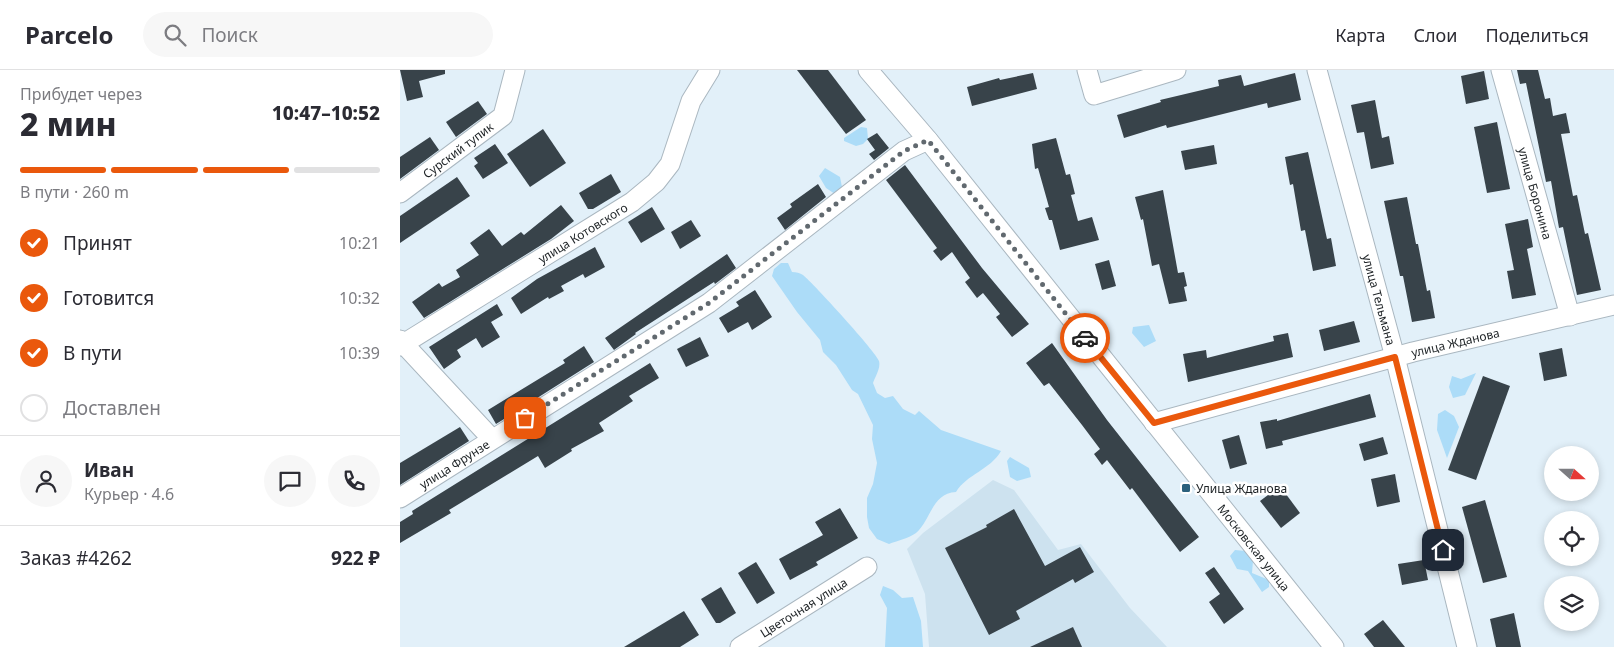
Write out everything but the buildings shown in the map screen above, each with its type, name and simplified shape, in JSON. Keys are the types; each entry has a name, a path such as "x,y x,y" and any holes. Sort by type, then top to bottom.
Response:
{"street":[{"name":"Сурский тупик","path":"400,193 503,116 515,70"},
{"name":"улица Котовского","path":"401,343 632,202 656,182 670,164 691,101 710,70"},
{"name":"Московская улица","path":"868,70 928,140 1334,647"},
{"path":"1088,70 1094,95 1176,70"},
{"name":"улица Тельмана","path":"1317,70 1395,357 1467,647"},
{"name":"улица Боронина","path":"1502,70 1570,316"},
{"name":"улица Фрунзе","path":"400,498 709,303 904,151 928,140"},
{"name":"улица Жданова","path":"1154,423 1395,357 1614,305"},
{"path":"401,343 492,440"},
{"name":"Цветочная улица","path":"740,647 867,567"}],"shaded area":[{"path":"861,127 867,128 868,139 863,144 856,146 844,141 844,138"},
{"path":"825,168 840,177 842,187 835,194 826,188 819,176"},
{"path":"781,263 788,263 792,272 802,274 876,355 879,367 873,383 877,393 885,398 893,396 903,409 915,415 919,411 941,430 1001,451 991,463 966,481 956,492 942,497 921,528 910,536 889,544 877,539 869,528 867,498 873,484 877,463 872,439 873,425 858,394 852,390 836,365 823,352 820,340 797,312 772,276 774,269"},
{"path":"1149,325 1156,341 1144,347 1132,333 1133,327"},
{"path":"1476,373 1465,395 1453,398 1449,387 1452,376 1461,379"},
{"path":"1445,410 1454,416 1459,427 1447,458 1437,430 1438,414"},
{"path":"1010,457 1029,468 1031,477 1017,481 1010,477 1007,461"},
{"path":"993,480 1014,490 1058,550 1081,544 1130,608 1167,647 929,647 925,594 907,549 923,533"},
{"path":"1235,550 1246,551 1253,561 1252,573 1269,580 1269,587 1262,592 1248,571 1237,569 1230,556"},
{"path":"883,586 893,590 902,598 913,597 921,621 923,647 885,647 887,608 880,595"}],"way so far":[{"path":"525,418 709,303 904,151 928,140 1085,338"}],"place":[{"name":"Улица Жданова","path":"1186,488"}],"route":[{"path":"1085,338 1154,423 1395,357 1443,550"}]}
